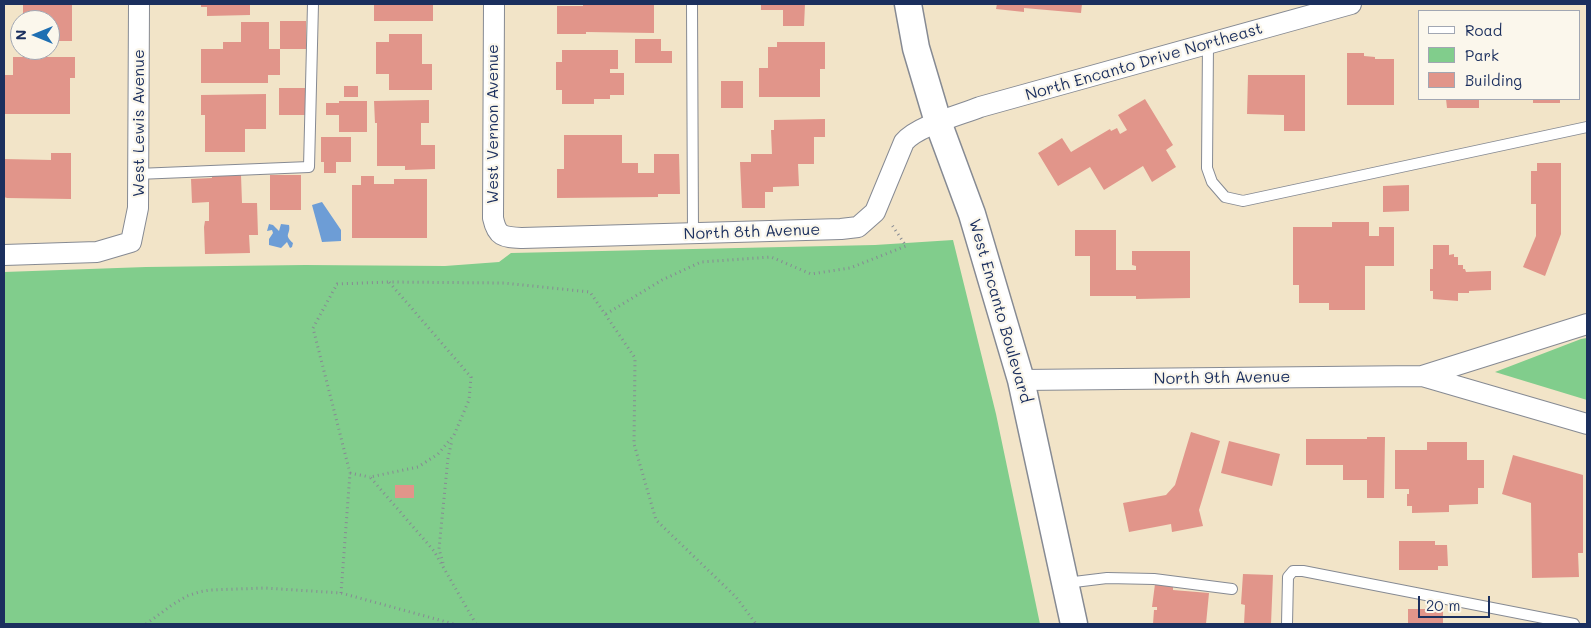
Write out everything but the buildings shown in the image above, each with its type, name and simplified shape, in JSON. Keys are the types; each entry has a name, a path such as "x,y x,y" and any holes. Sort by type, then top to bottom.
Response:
{"street":[{"name":"West Lewis Avenue","path":"4,254 97,252 131,242 138,208 140,4"},
{"name":"West Vernon Avenue","path":"494,4 493,218 495,227 500,234 506,237"},
{"name":"West Encanto Boulevard","path":"908,4 916,48 938,122 972,214 1021,380 1074,624"},
{"name":"North Encanto Drive Northeast","path":"938,122 980,108 1351,4"},
{"name":"North 8th Avenue","path":"506,237 693,234 858,227 875,212 904,142 910,135 938,122"},
{"name":"North 9th Avenue","path":"1422,376 1587,324"},
{"name":"North 9th Avenue","path":"1021,380 1422,376 1587,424"}],"lane":[{"path":"137,174 309,167 313,4"},
{"path":"692,4 693,234"},
{"path":"1208,44 1206,168 1212,182 1225,197 1243,201 1587,127"},
{"path":"1287,624 1288,576 1292,571 1303,570 1574,624"},
{"path":"1065,583 1107,578 1154,579 1232,589"}],"path":[{"path":"606,314 662,280 701,262 771,257 811,274 850,268 906,246 893,226 875,212"},
{"path":"389,282 471,377 469,400 454,435 448,458 440,549 446,572"},
{"path":"342,593 350,473 313,328 337,284 389,282 504,283 590,292 635,358 634,444 656,520 736,597 756,624"},
{"path":"350,473 370,477 418,467 438,454 454,435"},
{"path":"370,477 434,551 476,624"},
{"path":"146,624 187,596 210,590 265,588 342,593 454,624"}],"green space":[{"path":"953,240 996,414 1040,624 4,624 4,272 146,267 445,266 499,262 511,253 875,245"},
{"path":"1587,338 1587,400 1495,372 1581,339"}],"water":[{"path":"322,202 341,230 341,241 322,242 312,205"},
{"path":"269,224 279,231 281,224 289,225 288,236 293,243 292,247 290,248 287,242 281,248 269,245 269,239 273,233 272,230 267,231"}]}
